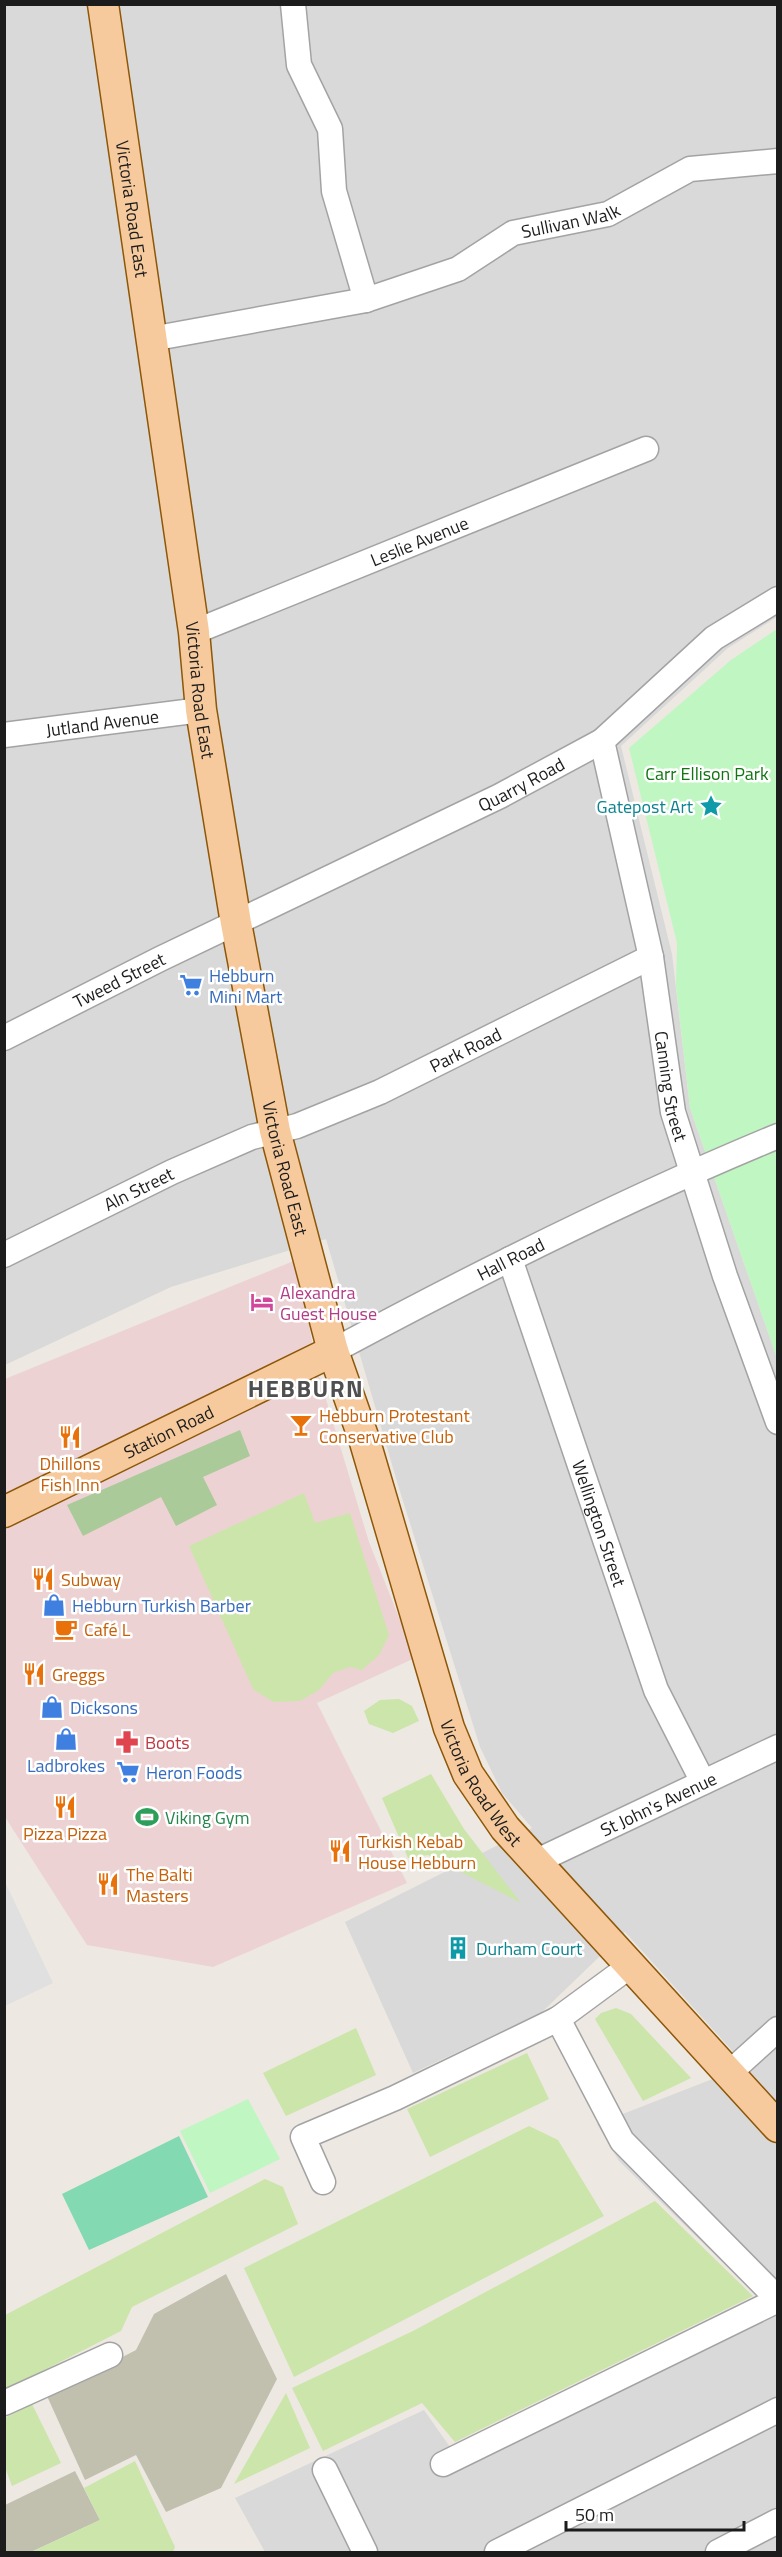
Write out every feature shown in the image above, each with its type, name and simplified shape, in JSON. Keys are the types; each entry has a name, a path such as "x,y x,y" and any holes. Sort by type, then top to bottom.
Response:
{"main road":[{"name":"Victoria Road East","path":"104,10 194,632 201,710 236,923 275,1131 333,1351"},
{"name":"Station Road","path":"4,1512 333,1351"},
{"name":"Victoria Road West","path":"333,1351 365,1442 449,1728 468,1774 505,1828 727,2075 777,2127"}],"street":[{"path":"293,4 299,65 330,129 334,191 366,300"},
{"name":"Sullivan Walk","path":"151,339 366,300 458,269 513,233 608,214 690,169 777,161"},
{"name":"Leslie Avenue","path":"194,632 646,449"},
{"name":"Quarry Road","path":"236,923 500,796 602,741 714,638 777,599"},
{"name":"Jutland Avenue","path":"4,735 201,710"},
{"name":"Canning Street","path":"602,741 651,957 673,1112 691,1172 777,1422"},
{"name":"Tweed Street","path":"4,1038 236,923"},
{"name":"Park Road","path":"275,1131 297,1126 380,1092 651,957"},
{"name":"Aln Street","path":"4,1255 172,1172 252,1137 275,1131"},
{"name":"Hall Road","path":"333,1351 510,1259 691,1172 777,1136"},
{"name":"Wellington Street","path":"510,1259 656,1690 703,1782"},
{"name":"St John's Avenue","path":"537,1861 777,1747"},
{"path":"324,2182 303,2137 395,2098 558,2019 630,1966"},
{"path":"443,2464 777,2300 622,2140 558,2019"},
{"path":"727,2075 777,2029"},
{"path":"4,2403 110,2355"},
{"path":"497,2553 777,2410"},
{"path":"325,2470 365,2553"},
{"path":"718,2553 777,2521"}],"shaded area":[{"path":"4,5 777,5 777,617 728,648 621,746 672,954 690,1108 777,1358 777,2552 265,2552 235,2498 424,2410 450,2447 758,2297 619,2161 597,2124 746,2066 625,1932 541,2013 413,2073 345,1922 532,1828 502,1793 480,1747 398,1485 326,1239 171,1287 5,1365"},
{"path":"296,1260 319,1376 369,1542 415,1658 317,1703 407,1883 213,1967 87,1945 5,1817 5,1379"},
{"path":"5,1882 53,1983 4,2006"},
{"path":"226,2274 277,2379 221,2488 166,2512 136,2455 85,2480 47,2396 136,2350 154,2314"},
{"path":"75,2471 100,2520 31,2552 5,2552 5,2505"}],"green space":[{"name":"Carr Ellison Park","path":"777,629 777,1358 690,1108 676,986 677,943 629,748 731,660"},
{"path":"240,1430 250,1456 203,1477 217,1505 176,1526 161,1497 83,1536 67,1505"},
{"path":"304,1493 315,1523 350,1513 389,1635 379,1655 362,1670 350,1667 333,1673 319,1690 300,1701 273,1702 253,1689 189,1546"},
{"path":"399,1699 412,1706 419,1721 393,1733 369,1724 364,1711 380,1700"},
{"path":"431,1774 464,1829 521,1903 428,1855 408,1858 382,1798"},
{"path":"616,2008 631,2014 691,2078 643,2101 595,2019 601,2013"},
{"path":"356,2028 376,2075 286,2116 263,2073"},
{"path":"527,2053 549,2099 430,2157 407,2109"},
{"path":"248,2099 280,2159 210,2193 180,2131"},
{"path":"529,2126 558,2140 604,2216 294,2377 244,2268"},
{"path":"179,2136 208,2197 89,2250 62,2194"},
{"path":"265,2179 283,2187 298,2224 132,2307 121,2331 5,2390 5,2315"},
{"path":"655,2201 753,2296 455,2442 422,2403 323,2451 292,2388 413,2331"},
{"path":"286,2393 310,2448 234,2484"},
{"path":"32,2404 61,2463 12,2486 5,2467 5,2418"},
{"path":"135,2461 175,2547 173,2552 31,2552 100,2520 84,2488"}],"place":[{"name":"Gatepost Art","path":"711,806"},
{"name":"Hebburn Mini Mart","path":"191,985"},
{"name":"Alexandra Guest House","path":"262,1302"},
{"name":"Hebburn Protestant Conservative Club","path":"301,1425"},
{"name":"Dhillons Fish Inn","path":"70,1437"},
{"name":"Subway","path":"43,1579"},
{"name":"Hebburn Turkish Barber","path":"54,1605"},
{"name":"Café L","path":"66,1629"},
{"name":"Greggs","path":"34,1674"},
{"name":"Dicksons","path":"52,1707"},
{"name":"Ladbrokes","path":"66,1739"},
{"name":"Boots","path":"127,1742"},
{"name":"Heron Foods","path":"128,1772"},
{"name":"Pizza Pizza","path":"65,1807"},
{"name":"Viking Gym","path":"147,1817"},
{"name":"Turkish Kebab House Hebburn","path":"340,1851"},
{"name":"The Balti Masters","path":"108,1884"},
{"name":"Durham Court","path":"458,1948"}],"district":[{"name":"HEBBURN","path":"306,1388"}]}
